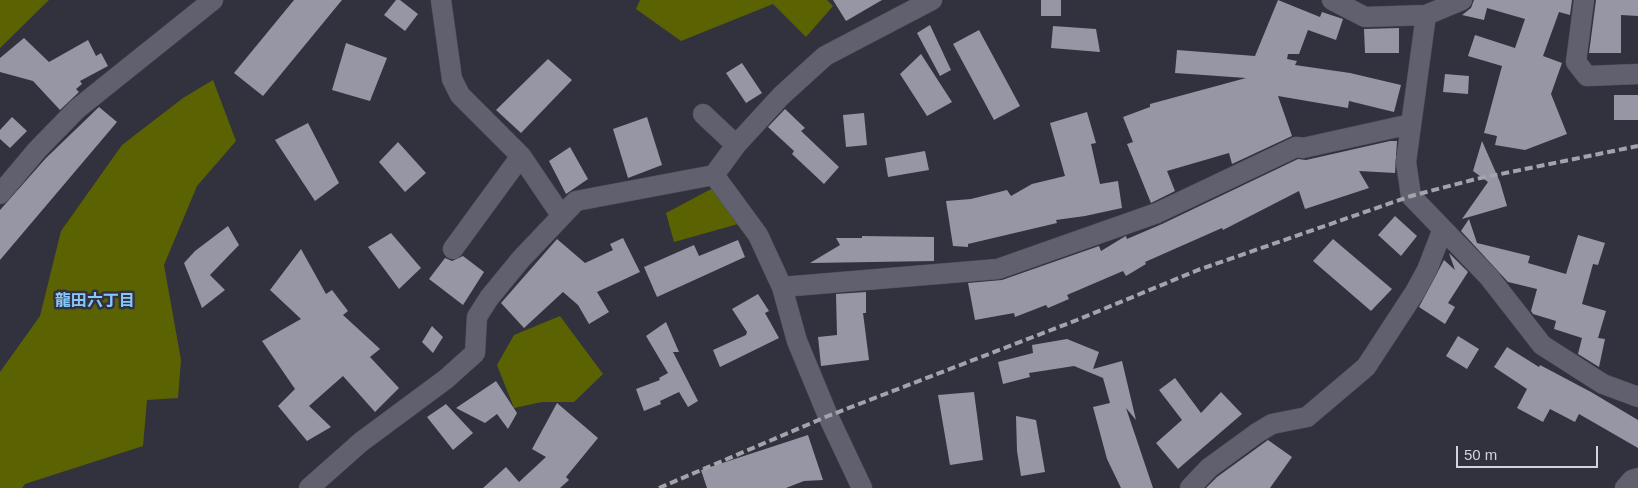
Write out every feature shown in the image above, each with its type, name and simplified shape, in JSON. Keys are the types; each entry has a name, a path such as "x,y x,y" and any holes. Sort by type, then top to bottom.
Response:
{"street":[{"path":"0,194 37,150 77,109 213,0"},
{"path":"441,0 452,78 460,95 521,156 561,216"},
{"path":"316,487 361,442 446,379 475,353 477,317 489,298 576,201 714,175 736,145 781,96 825,56 932,0"},
{"path":"1332,0 1364,17 1426,16 1462,0"},
{"path":"1584,0 1576,62 1587,76 1638,74"},
{"path":"1426,16 1406,162 1411,196 1442,231 1488,277 1542,345 1603,384 1638,397"},
{"path":"703,114 736,145"},
{"path":"782,287 998,270 1157,213 1296,147 1303,148 1411,124"},
{"path":"452,249 521,156"},
{"path":"714,175 758,235 782,287 797,341 828,416 862,488"},
{"path":"1190,488 1210,468 1257,433 1272,424 1307,417 1366,367 1427,270 1442,231"},
{"path":"1625,488 1632,480 1638,478"}],"green space":[{"path":"0,0 49,0 0,48"},
{"path":"640,0 827,0 833,6 806,37 773,4 681,41 636,9"},
{"path":"213,80 236,141 197,186 164,265 181,360 178,398 147,400 143,446 25,484 22,488 0,488 0,372 40,316 61,231 122,145 183,98"},
{"path":"713,188 738,224 674,242 666,213"},
{"path":"560,316 603,374 574,402 542,402 514,408 497,365 514,335"}],"building":[{"path":"294,0 342,0 263,96 234,73"},
{"path":"396,0 400,0 418,14 405,31 384,15"},
{"path":"833,0 882,0 846,21"},
{"path":"1041,0 1061,0 1061,16 1041,16"},
{"path":"1278,0 1320,17 1322,12 1343,19 1336,40 1308,30 1299,54 1288,54 1287,59 1297,61 1295,65 1350,73 1401,85 1394,112 1349,101 1348,108 1278,96 1292,136 1232,164 1229,153 1167,171 1175,191 1151,203 1127,144 1133,142 1123,117 1150,107 1150,104 1246,78 1175,73 1177,50 1255,56"},
{"path":"1474,0 1572,0 1570,15 1559,12 1543,56 1562,63 1551,94 1567,134 1525,150 1495,145 1497,136 1484,133 1502,66 1468,56 1475,35 1515,48 1525,19 1487,8 1484,20 1462,15 1471,8"},
{"path":"1596,0 1638,0 1638,16 1621,15 1621,53 1589,53"},
{"path":"930,25 951,70 940,76 917,33"},
{"path":"1053,26 1096,29 1100,52 1051,48"},
{"path":"1399,28 1399,53 1365,53 1364,29"},
{"path":"979,30 1020,106 994,120 953,44"},
{"path":"24,38 49,62 88,40 96,56 101,53 108,66 80,81 82,84 76,89 79,92 60,110 33,81 0,72 0,58"},
{"path":"346,43 387,58 370,101 332,90"},
{"path":"921,54 952,102 927,116 900,74"},
{"path":"548,59 572,80 521,133 496,110"},
{"path":"742,63 762,93 746,103 726,73"},
{"path":"1445,74 1469,76 1468,94 1443,92"},
{"path":"1614,95 1638,95 1638,120 1614,120"},
{"path":"99,107 117,122 0,260 0,210 46,158"},
{"path":"785,109 805,128 801,131 839,167 824,184 792,154 794,151 768,127"},
{"path":"1087,112 1096,143 1091,144 1100,184 1118,181 1122,208 1056,220 1057,223 968,244 968,247 953,246 946,201 971,199 1007,190 1011,196 1032,184 1065,176 1050,123"},
{"path":"864,113 867,145 846,147 843,115"},
{"path":"12,117 27,131 10,148 0,139 0,130"},
{"path":"647,117 662,165 628,178 613,129"},
{"path":"308,123 339,183 315,201 275,140"},
{"path":"1397,141 1395,173 1359,171 1369,188 1305,209 1299,191 1223,230 1222,228 1145,262 1146,264 1126,276 1123,271 1067,295 1069,299 1048,308 1046,305 1015,317 1014,313 975,320 968,283 1002,280 1099,246 1101,251 1126,236 1127,239 1162,224 1298,159 1306,160"},
{"path":"1482,141 1500,182 1507,206 1462,219 1488,182 1473,171"},
{"path":"398,142 426,173 405,192 379,162"},
{"path":"570,147 588,179 566,194 549,161"},
{"path":"925,151 929,170 888,177 885,158"},
{"path":"1395,216 1417,236 1401,256 1378,235"},
{"path":"1469,219 1477,243 1530,256 1528,263 1566,274 1578,235 1605,243 1598,265 1593,264 1582,304 1606,311 1598,338 1605,339 1599,367 1578,354 1582,338 1554,329 1556,321 1533,314 1531,311 1537,289 1508,282 1461,231"},
{"path":"228,226 239,245 210,275 225,290 202,308 184,263 195,251"},
{"path":"391,233 421,268 399,289 368,247"},
{"path":"862,236 934,237 934,261 810,263 840,245 836,238 862,238"},
{"path":"623,238 640,272 597,292 609,312 589,324 578,305 563,292 524,328 501,303 557,239 585,263 613,250 610,244"},
{"path":"1333,239 1392,289 1371,311 1313,261"},
{"path":"738,240 745,257 657,297 644,267 694,245 699,256"},
{"path":"301,249 326,294 332,290 348,311 343,315 380,349 370,357 399,388 375,412 343,376 309,406 331,427 307,441 278,406 295,389 262,341 301,319 270,290"},
{"path":"1449,253 1468,272 1448,303 1455,307 1445,324 1419,307 1444,260 1455,270"},
{"path":"463,256 484,272 463,305 429,279 445,258 452,261"},
{"path":"866,292 866,313 863,313 869,360 821,366 818,337 837,335 836,294"},
{"path":"758,294 769,311 765,313 779,338 720,367 713,350 746,335 747,332 732,309"},
{"path":"666,322 679,352 673,352 698,401 688,407 679,392 660,401 661,404 644,411 636,389 660,380 659,378 668,373 646,336"},
{"path":"432,326 443,337 433,353 422,342"},
{"path":"1458,336 1479,349 1467,369 1446,356"},
{"path":"1067,339 1099,352 1093,369 1122,361 1136,420 1126,408 1153,488 1121,488 1107,459 1093,407 1110,403 1103,378 1074,366 1029,373 1030,377 1003,384 998,362 1033,353 1032,345"},
{"path":"1507,347 1539,367 1540,365 1591,392 1638,420 1638,448 1579,414 1575,422 1550,409 1543,422 1517,408 1527,389 1494,367"},
{"path":"1175,378 1201,413 1221,392 1242,414 1178,469 1156,443 1182,420 1159,390"},
{"path":"496,381 517,413 508,429 497,414 485,423 456,408"},
{"path":"974,392 983,460 950,465 938,395"},
{"path":"557,403 598,438 566,477 569,480 560,488 483,488 506,467 519,482 546,457 532,449"},
{"path":"446,404 473,433 453,450 427,417"},
{"path":"1016,416 1036,420 1045,472 1021,476 1017,451"},
{"path":"808,435 823,480 804,481 786,488 707,488 701,470"},
{"path":"1268,440 1292,457 1270,488 1206,488 1217,477"}],"railway":[{"path":"659,488 828,416 1077,320 1198,270 1411,196 1476,179 1638,146"}],"district":[{"name":"龍田六丁目","path":"95,302"}]}
